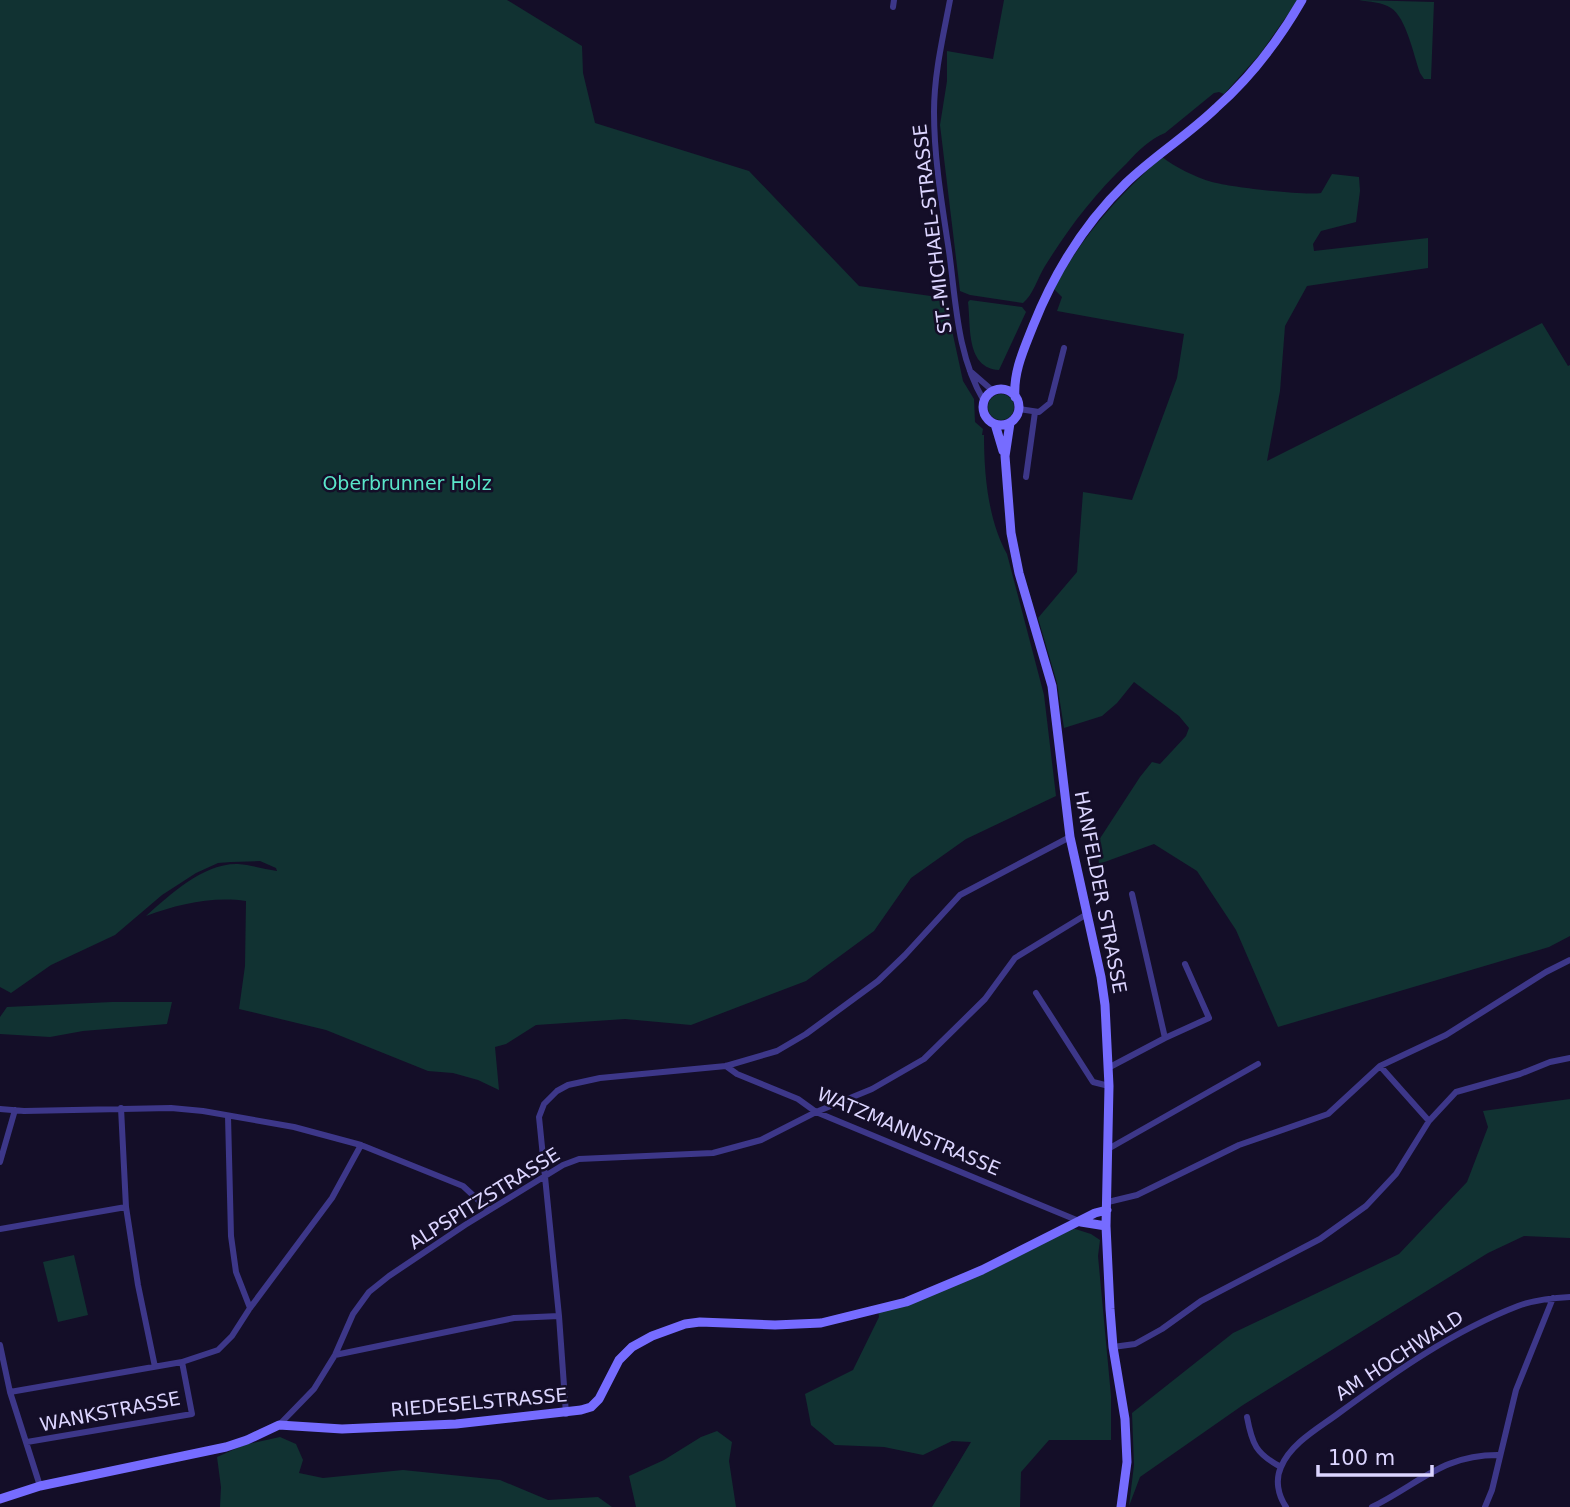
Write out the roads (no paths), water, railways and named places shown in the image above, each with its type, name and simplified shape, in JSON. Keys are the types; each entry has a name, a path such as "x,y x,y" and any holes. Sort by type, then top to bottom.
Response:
{"street":[{"name":"ST.-MICHAEL-STRASSE","path":"950,0 937,68 934,113 939,185 961,349 971,380 984,401"},
{"path":"1018,365 984,401 984,415 995,425 1010,423 1019,409 1016,397 1018,365 1041,306 1066,260 1092,221 1125,184 1215,110 1247,78 1269,51 1302,0"},
{"path":"1019,409 1035,412 1050,403 1064,348"},
{"path":"969,370 996,390 1008,391 1016,397"},
{"path":"1026,477 1035,412"},
{"name":"HANFELDER STRASSE","path":"1010,423 1005,456 1010,522 1019,573 1052,686 1069,837 1101,977 1109,1086 1106,1226 1113,1347 1127,1462 1121,1507"},
{"name":"HANFELDER STRASSE","path":"995,425 1005,456"},
{"path":"566,1414 539,1117 544,1104 557,1091 568,1085 600,1078 726,1066 777,1051 806,1034 878,981 960,895 1069,837"},
{"path":"1132,894 1165,1038"},
{"name":"ALPSPITZSTRASSE","path":"279,1425 314,1388 335,1356 352,1314 369,1293 389,1276 489,1210 563,1165 579,1159 713,1153 761,1140 816,1112 872,1089 924,1059 985,999 1015,957 1087,914"},
{"path":"1107,1206 1137,1195 1239,1145 1328,1114 1380,1066 1464,1025 1546,972 1570,960"},
{"path":"1108,1068 1209,1018 1185,964"},
{"path":"1036,993 1093,1082 1109,1086"},
{"path":"1113,1347 1135,1344 1163,1329 1200,1301 1320,1240 1366,1206 1396,1174 1429,1121 1455,1091 1570,1058"},
{"path":"1108,1149 1258,1064"},
{"name":"WATZMANNSTRASSE","path":"726,1066 798,1099 816,1112 1081,1222"},
{"path":"1380,1066 1429,1121"},
{"path":"121,1108 126,1207 138,1285 155,1367"},
{"path":"0,1109 171,1108 294,1127 361,1145 463,1186 489,1210"},
{"path":"0,1162 15,1110"},
{"path":"229,1116 231,1236 236,1272 250,1308"},
{"path":"10,1392 181,1362 218,1350 232,1336 332,1198 361,1145"},
{"name":"RIEDESELSTRASSE","path":"0,1499 40,1486 226,1447 279,1425 342,1429 566,1414 591,1407 599,1399 619,1360 632,1347 652,1336 685,1324 700,1322 775,1325 821,1323 906,1302 982,1270 1081,1222 1107,1206"},
{"path":"0,1230 126,1207"},
{"path":"1081,1222 1106,1226"},
{"name":"AM HOCHWALD","path":"1280,1467 1288,1454 1307,1436 1425,1353 1493,1316 1521,1305 1570,1297"},
{"path":"1485,1507 1492,1490 1516,1390 1553,1298"},
{"path":"335,1356 514,1318 559,1316"},
{"path":"0,1345 10,1392 40,1486"},
{"name":"WANKSTRASSE","path":"27,1442 192,1414 181,1362"},
{"path":"1247,1417 1255,1447 1265,1459 1280,1467 1279,1491 1286,1507"},
{"path":"1372,1507 1401,1493 1429,1472 1448,1463 1486,1455 1500,1455"}],"park label":[{"name":"Oberbrunner Holz","path":"407,483"}]}
